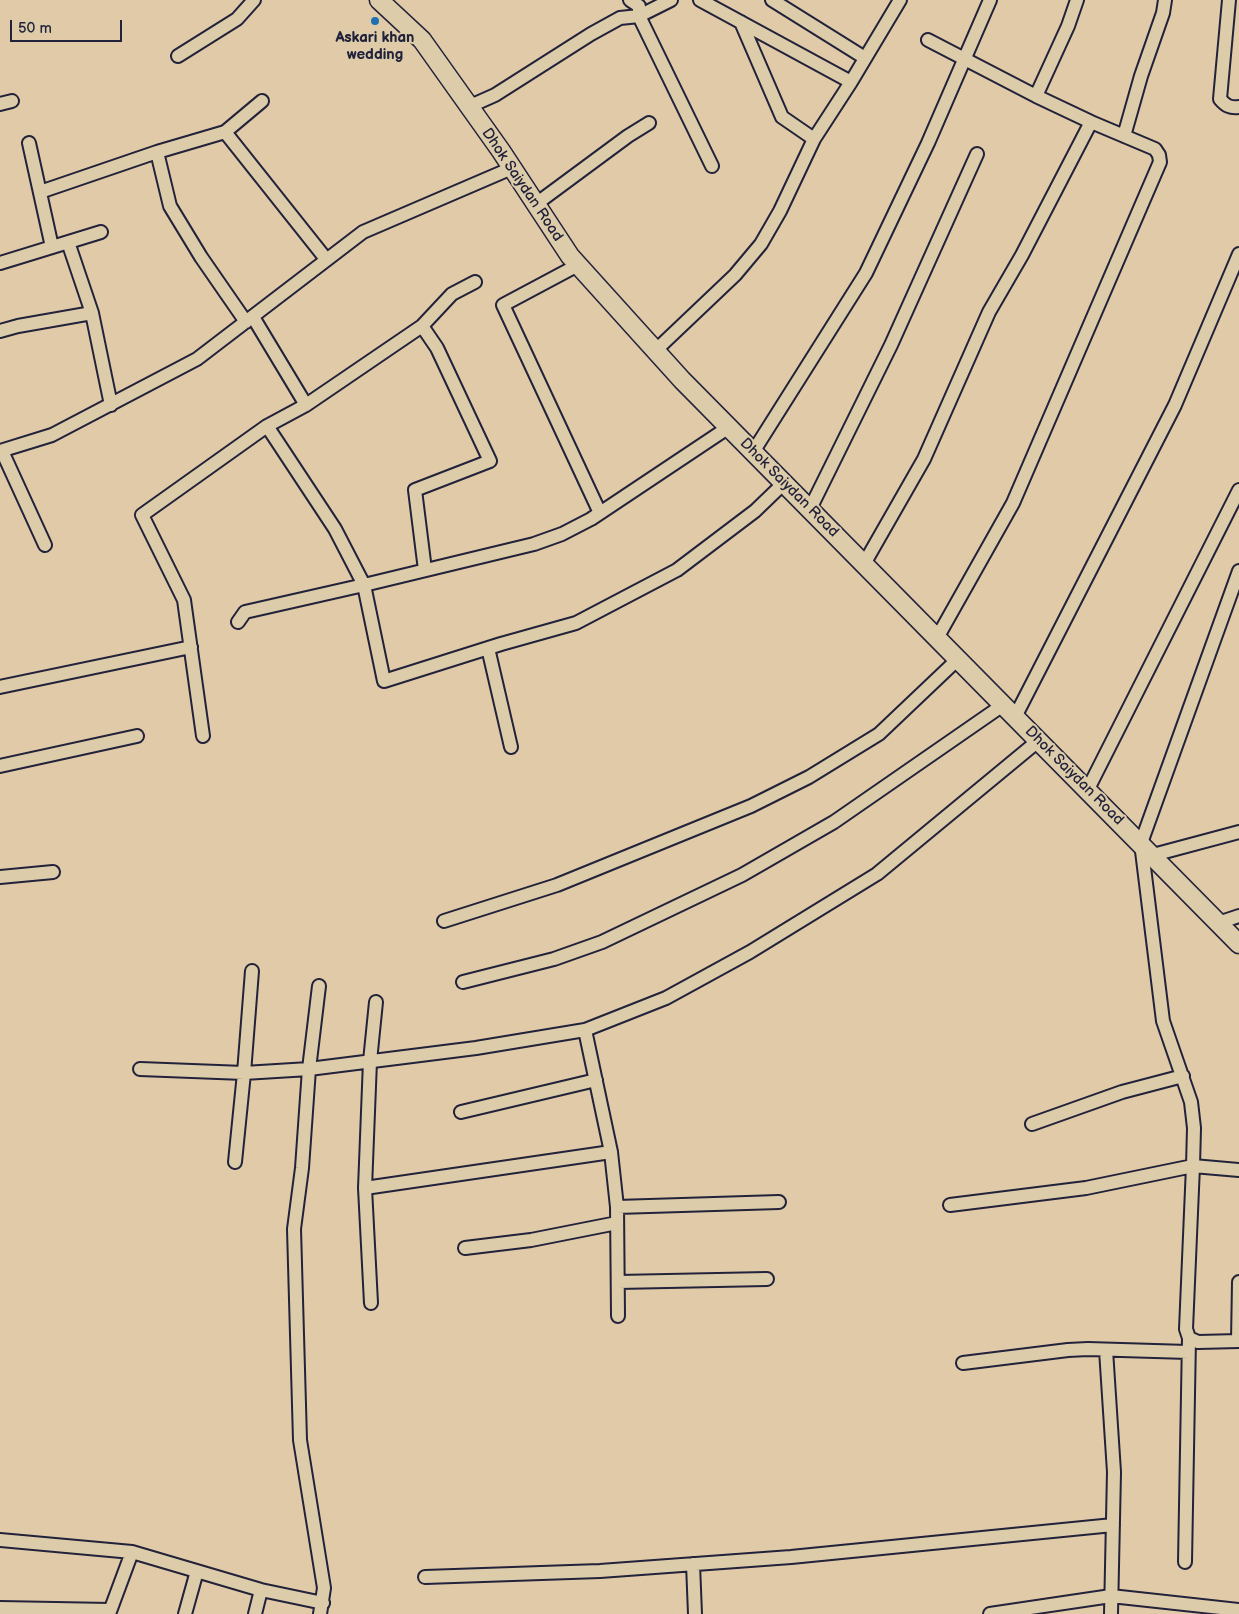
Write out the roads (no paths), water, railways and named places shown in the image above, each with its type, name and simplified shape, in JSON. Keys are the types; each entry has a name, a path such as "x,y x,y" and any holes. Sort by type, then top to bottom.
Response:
{"main road":[{"name":"Dhok Saiydan Road","path":"379,0 422,40 512,168 570,256 655,351 1239,944"}],"street":[{"path":"178,56 237,19 254,0"},
{"path":"630,0 638,6 639,16 712,166"},
{"path":"468,107 495,95 591,34 620,18 639,16 671,0"},
{"path":"700,0 851,82"},
{"path":"772,0 865,58"},
{"path":"655,351 735,275 761,244 780,211 814,138 851,82 899,0"},
{"path":"753,452 866,273 928,143 990,0"},
{"path":"1036,96 1068,26 1077,0"},
{"path":"1124,136 1141,76 1163,13 1165,0"},
{"path":"1229,0 1220,99 1231,108 1239,107"},
{"path":"741,22 782,117 814,138"},
{"path":"928,40 1036,96 1155,149 1160,155 1160,162 1013,503 937,638"},
{"path":"40,192 158,152 225,132 262,101"},
{"path":"536,204 648,122"},
{"path":"864,564 924,459 988,312 1022,255 1091,122"},
{"path":"225,132 326,259"},
{"path":"29,143 52,247"},
{"path":"158,152 170,206 201,257 250,319 306,405"},
{"path":"810,509 891,345 977,154"},
{"path":"45,545 1,451 52,435 197,359 363,232 512,168"},
{"path":"0,263 101,232"},
{"path":"68,242 92,313 111,405"},
{"path":"462,982 554,958 602,942 742,875 834,822 1009,711 1174,405 1239,254"},
{"path":"578,265 503,305 600,513"},
{"path":"203,736 184,600 142,515 267,426 306,405 422,326 452,294 475,282"},
{"path":"0,331 92,313"},
{"path":"422,326 437,348 490,461 415,490 425,570"},
{"path":"267,426 335,529 364,585 384,681 488,648 576,623 677,570 755,511 784,483"},
{"path":"238,622 246,612 534,544 562,534 600,513 729,427"},
{"path":"1087,791 1239,490"},
{"path":"1185,1562 1188,1352 1186,1329 1194,1128 1191,1102 1164,1021 1147,849 1239,571"},
{"path":"0,687 191,647"},
{"path":"488,648 511,747"},
{"path":"444,921 557,885 751,806 809,777 879,734 958,659"},
{"path":"0,766 137,736"},
{"path":"140,1069 244,1073 309,1069 476,1048 585,1030 666,998 750,952 877,874 1038,741"},
{"path":"1147,849 1239,832"},
{"path":"0,877 53,872"},
{"path":"1218,923 1239,916"},
{"path":"235,1162 252,970"},
{"path":"0,1540 132,1552 321,1609 324,1588 300,1440 294,1229 302,1168 309,1069 319,986"},
{"path":"371,1303 365,1188 370,1061 376,1002"},
{"path":"585,1030 611,1152 617,1207 618,1316"},
{"path":"1032,1124 1122,1092 1183,1076"},
{"path":"461,1112 596,1080"},
{"path":"365,1188 611,1152"},
{"path":"950,1205 1086,1188 1193,1166 1239,1170"},
{"path":"617,1207 779,1202"},
{"path":"465,1248 531,1240 617,1223"},
{"path":"618,1282 767,1279"},
{"path":"1188,1338 1198,1342 1238,1341 1239,1282"},
{"path":"963,1363 1068,1350 1188,1352"},
{"path":"1106,1350 1114,1472 1111,1614"},
{"path":"425,1577 600,1571 791,1557 1113,1525"},
{"path":"0,1608 109,1612 132,1552"},
{"path":"693,1564 695,1614"},
{"path":"185,1614 197,1571"},
{"path":"255,1614 261,1590"},
{"path":"990,1614 1111,1596 1239,1610"}],"place":[{"name":"Askari khan wedding","path":"375,21"}]}
